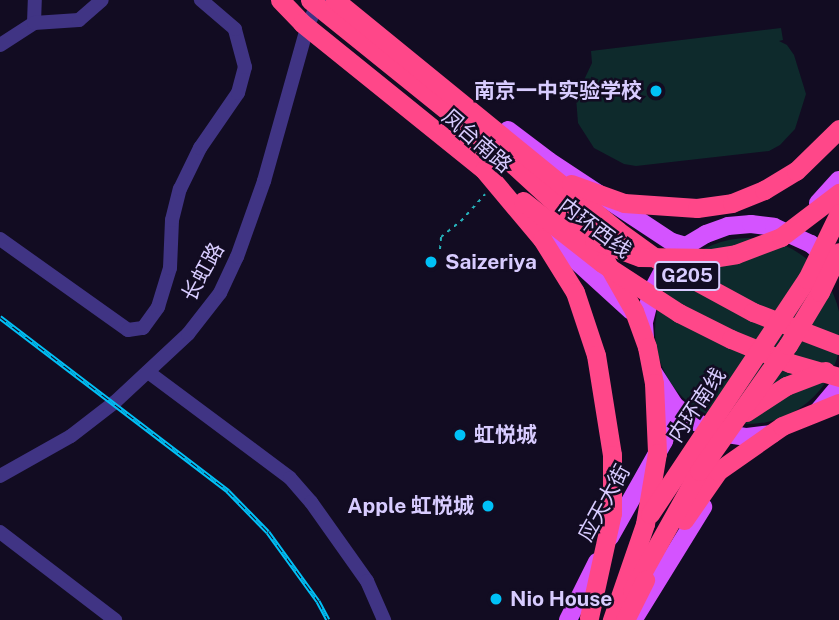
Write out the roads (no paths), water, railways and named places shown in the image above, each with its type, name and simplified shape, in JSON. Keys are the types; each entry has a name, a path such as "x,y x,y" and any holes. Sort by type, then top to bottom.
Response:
{"highway":[{"path":"278,0 488,178 516,205 575,292 596,355 608,416 613,494 612,513 589,619"},
{"path":"288,0 306,10 514,175 579,233 620,251 640,257 666,259 736,254 781,237 839,192"},
{"path":"310,0 507,159 592,237 634,311 647,347 654,383 657,453 645,524 614,620"},
{"name":"凤台南路","path":"335,0 553,176"},
{"path":"553,176 624,203 697,208 732,202 764,190 796,171 839,129"},
{"name":"内环西线","path":"553,176 618,231 661,262 753,312 839,345"},
{"name":"内环西线","path":"488,178 601,263 679,313 778,358 839,377"},
{"name":"内环南线","path":"589,619 631,542 807,279 839,213"},
{"name":"内环南线","path":"614,620 699,471 788,345 820,292 839,252"},
{"path":"682,468 712,436 786,386 839,367"},
{"path":"625,620 644,582 718,471 782,426 837,398"}],"main road":[{"name":"凤台南路","path":"278,0 488,178 644,322"},
{"name":"凤台南路","path":"346,0 549,161 672,243 686,246"},
{"path":"774,227 820,201 839,180"},
{"path":"837,398 807,421 778,433 747,437 721,433 696,422 675,406 653,372 646,353 644,322 656,284 665,267 686,246 706,234 728,226 751,224 774,227 811,244 839,273"},
{"name":"应天大街","path":"568,620 664,441 675,406"},
{"path":"633,620 747,437"}],"street":[{"path":"34,23 35,0"},
{"path":"0,45 34,23 79,20 102,0"},
{"path":"0,239 128,330 143,328 158,307 170,268 172,220 180,189 200,148 239,93 245,68 235,29 201,0"},
{"name":"长虹路","path":"0,476 71,436 148,372 205,314 220,293 237,257 264,181 308,24 320,0"},
{"path":"148,372 289,478 311,502 367,581 384,620"},
{"path":"0,532 114,620"}],"railway":[{"path":"0,317 228,491 268,532 318,601 328,620"}],"place":[{"name":"南京一中实验学校","path":"656,91"},
{"name":"Saizeriya","path":"431,262"},
{"name":"虹悦城","path":"460,435"},
{"name":"Apple 虹悦城","path":"488,506"},
{"name":"Nio House","path":"496,599"}]}
